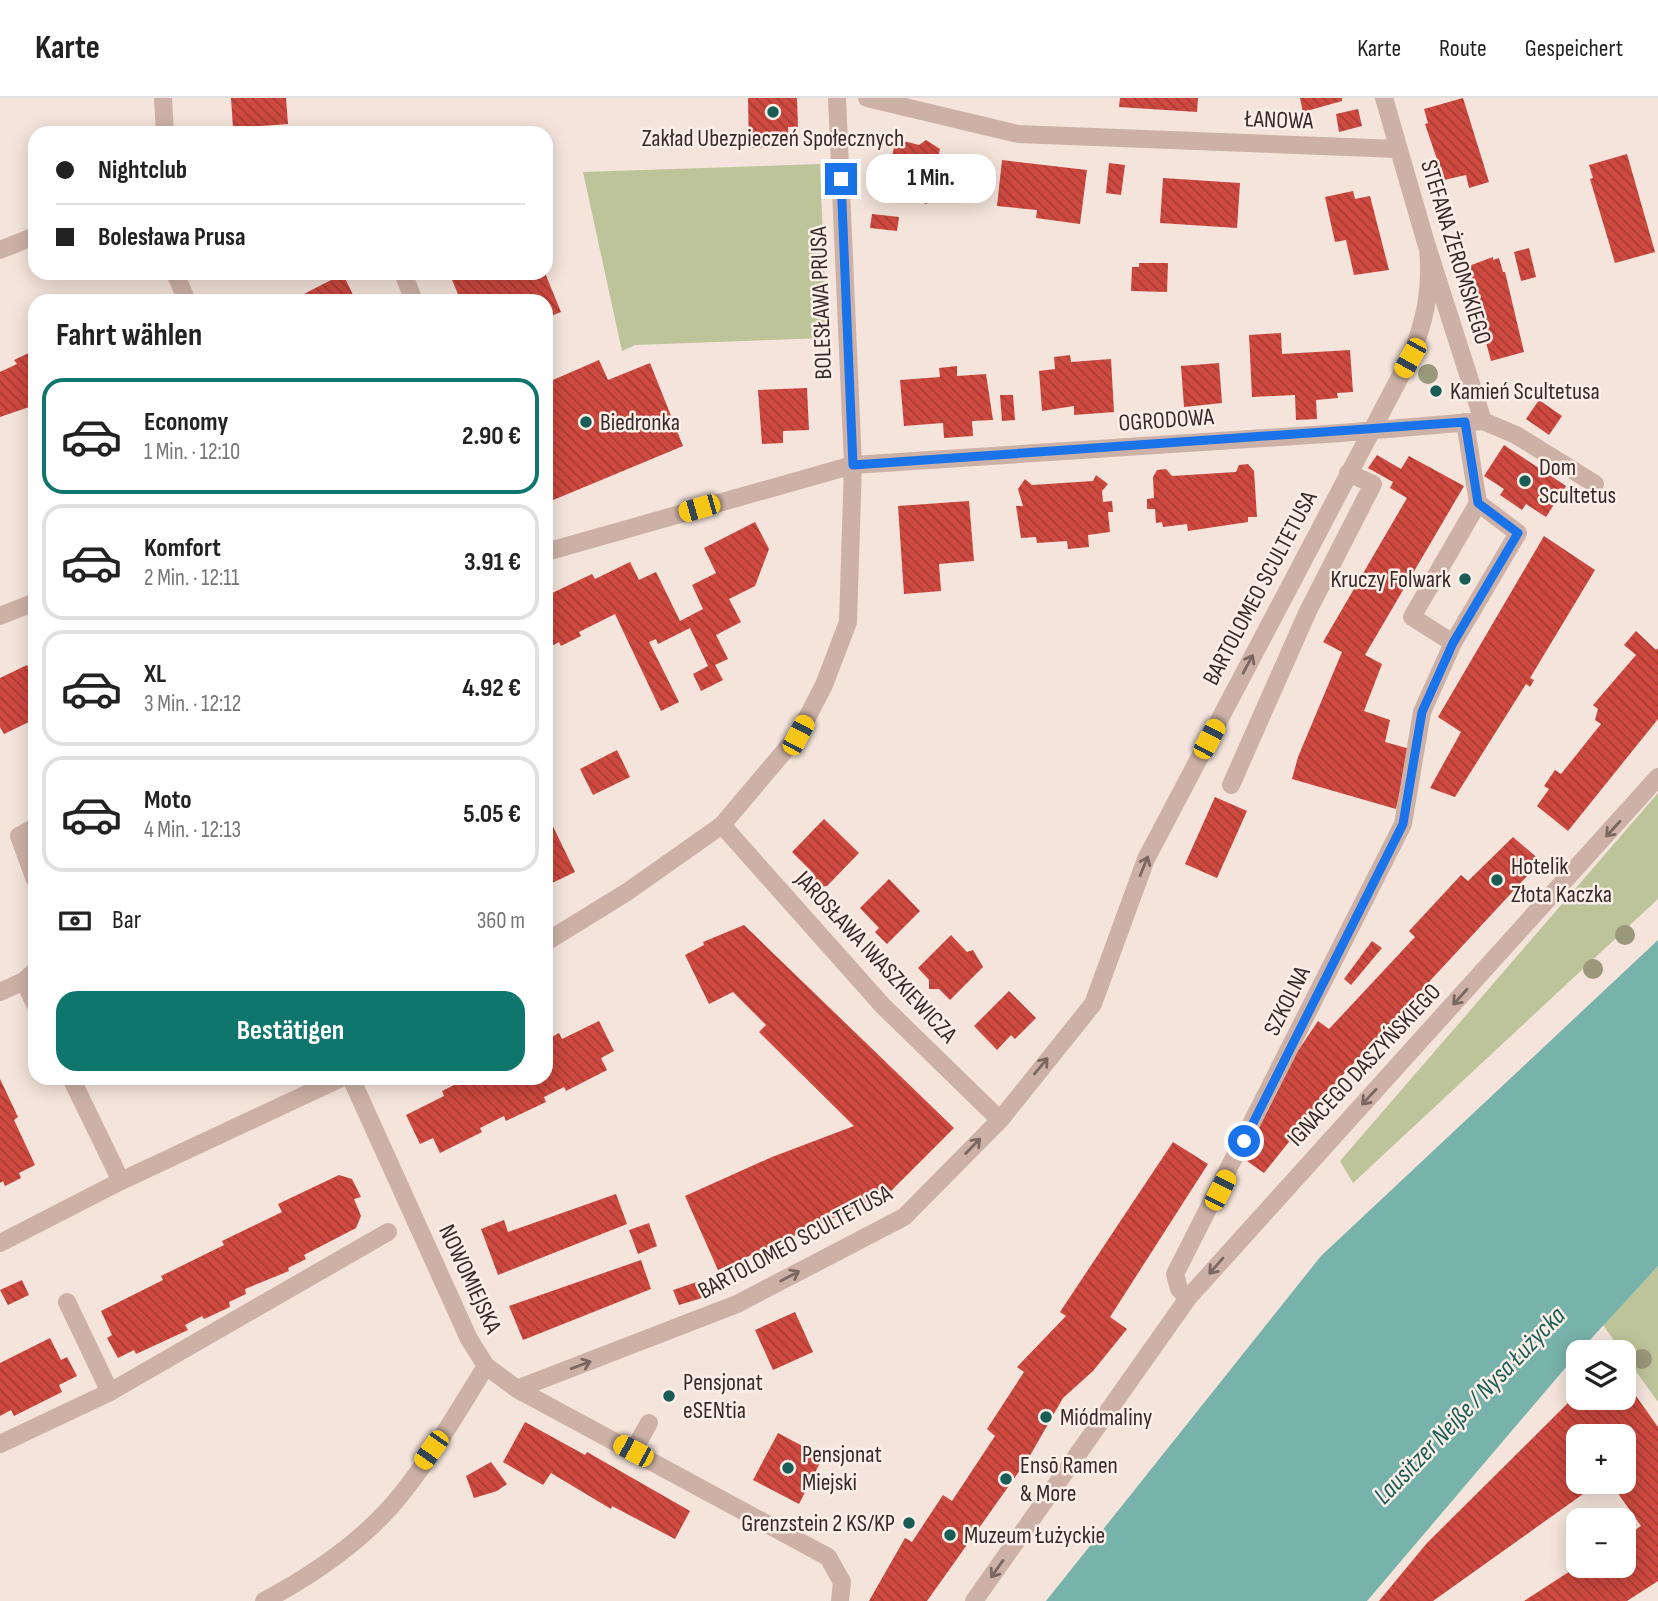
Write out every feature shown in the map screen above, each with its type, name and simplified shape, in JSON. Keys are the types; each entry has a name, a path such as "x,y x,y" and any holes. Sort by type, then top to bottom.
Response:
{"street":[{"path":"163,98 165,126"},
{"name":"BOLESŁAWA PRUSA","path":"837,98 853,465"},
{"name":"ŁANOWA","path":"867,98 1018,134 1398,149"},
{"name":"STEFANA ŻEROMSKIEGO","path":"1384,98 1474,421 1478,503"},
{"path":"0,250 28,239"},
{"name":"BARTOLOMEO SCULTETUSA","path":"517,1389 737,1304 904,1217 1000,1120 1093,1004 1146,859 1410,358 1426,320 1430,270 1428,249"},
{"path":"1474,421 1516,435 1595,484"},
{"name":"OGRODOWA","path":"853,465 1370,431 1474,421"},
{"path":"553,550 853,465 848,622 824,685 798,735 722,825 627,892 553,938"},
{"path":"1231,785 1308,611 1373,484 1348,473"},
{"path":"1478,503 1518,533 1453,643 1412,617 1478,503"},
{"path":"0,616 28,606"},
{"name":"SZKOLNA","path":"1188,1298 1179,1289 1175,1274 1403,824 1422,712 1453,643"},
{"name":"IGNACEGO DASZYŃSKIEGO","path":"974,1601 1188,1298 1658,777"},
{"name":"JAROSŁAWA IWASZKIEWICZA","path":"722,825 883,1006 1000,1120"},
{"path":"28,831 19,836 28,861"},
{"path":"0,992 28,977"},
{"path":"74,1085 121,1181"},
{"path":"0,1243 121,1181 326,1085"},
{"name":"NOWOMIEJSKA","path":"354,1085 469,1339 486,1366 517,1389 828,1557 842,1582 840,1601"},
{"path":"0,1444 110,1392 388,1232"},
{"path":"67,1302 110,1392"},
{"path":"264,1601 308,1577 337,1556 386,1511 486,1366"},
{"path":"633,1451 649,1423"}],"green space":[{"path":"820,164 827,338 635,345 622,351 583,172"},
{"path":"1658,793 1658,899 1353,1183 1340,1161"},
{"path":"1658,1266 1658,1402 1636,1371 1636,1340 1614,1340 1603,1325"}],"water":[{"name":"Lausitzer Neiße / Nysa Łużycka","path":"1658,940 1658,1266 1590,1340 1566,1340 1566,1367 1367,1601 1046,1601 1321,1256"}],"building":[{"path":"231,98 286,98 288,124 233,126"},
{"name":"Zakład Ubezpieczeń Społecznych","path":"748,98 797,98 798,127 788,127 789,146 749,148"},
{"path":"1120,98 1198,98 1197,112 1119,107"},
{"path":"1300,98 1342,98 1342,101 1303,112"},
{"path":"1463,98 1489,182 1469,188 1466,175 1444,180 1425,124 1428,123 1424,109"},
{"path":"1358,109 1362,126 1339,132 1336,114"},
{"path":"896,139 919,145 926,140 940,149 927,204 884,192"},
{"path":"1627,154 1655,252 1615,263 1590,179 1593,178 1589,165"},
{"path":"1002,160 1087,170 1080,224 1036,218 1037,210 997,206"},
{"path":"1109,163 1125,165 1121,195 1106,193"},
{"path":"1163,178 1240,183 1237,228 1160,223"},
{"path":"1353,191 1355,199 1370,196 1389,270 1354,275 1346,240 1335,242 1325,197"},
{"path":"872,214 899,217 897,231 870,228"},
{"path":"1529,248 1536,277 1521,281 1514,252"},
{"path":"1493,257 1493,260 1499,258 1505,272 1524,352 1491,361 1466,267"},
{"path":"1139,263 1168,263 1167,292 1131,291 1132,267 1139,267"},
{"path":"331,280 346,280 353,294 304,294"},
{"path":"452,280 548,280 561,312 553,315 553,294 458,294"},
{"path":"1281,333 1282,354 1350,350 1353,392 1337,393 1338,398 1316,400 1317,419 1296,420 1295,395 1252,397 1249,335"},
{"path":"28,353 28,407 0,417 0,372 17,364 14,360"},
{"path":"1070,355 1071,362 1111,359 1114,412 1074,415 1074,406 1042,411 1039,371 1055,369 1054,357"},
{"name":"Biedronka","path":"599,360 608,380 650,363 683,446 553,500 553,380"},
{"path":"1219,363 1222,403 1184,407 1181,366"},
{"path":"957,366 957,376 986,374 993,420 972,421 973,436 944,438 943,423 904,426 900,380 940,377 939,368"},
{"path":"807,388 809,430 783,431 783,443 762,444 758,390"},
{"path":"1000,395 1013,395 1015,420 1002,421"},
{"path":"1539,400 1562,416 1549,435 1526,419"},
{"name":"Dom Scultetus","path":"1504,445 1566,486 1546,517 1526,504 1522,510 1500,495 1504,489 1484,476"},
{"path":"1377,455 1401,469 1409,456 1464,486 1365,655 1382,664 1364,711 1390,720 1385,742 1410,749 1396,809 1292,779 1298,757 1342,652 1323,642 1407,498 1390,488 1393,482 1368,468"},
{"path":"1248,464 1254,471 1257,517 1248,517 1248,522 1188,531 1187,524 1163,527 1162,522 1156,523 1155,509 1147,509 1147,499 1154,498 1153,477 1157,470 1166,469 1172,476 1236,472 1239,465"},
{"path":"1096,475 1108,484 1102,491 1103,502 1112,501 1113,512 1108,512 1110,532 1088,535 1089,547 1068,549 1067,541 1037,543 1036,537 1021,538 1016,506 1023,506 1018,489 1025,479 1032,485 1093,481"},
{"path":"969,501 974,561 939,564 941,591 904,594 898,506"},
{"path":"755,522 769,549 755,586 729,599 741,622 716,635 728,659 715,665 723,680 701,691 693,674 708,666 690,628 658,644 656,639 649,642 679,702 661,711 615,614 579,632 581,636 561,646 559,642 553,645 553,593 592,574 595,579 630,562 639,580 656,572 680,621 703,609 692,585 716,573 704,548"},
{"path":"1544,536 1595,570 1530,678 1534,680 1530,687 1526,684 1455,797 1430,788 1461,732 1438,717"},
{"path":"1636,631 1656,650 1658,648 1658,719 1568,831 1537,806 1549,789 1544,786 1555,770 1561,774 1601,724 1595,720 1598,709 1593,705 1636,655 1624,645"},
{"path":"27,665 28,667 28,722 4,734 0,727 0,678"},
{"path":"617,750 630,777 593,795 580,769"},
{"path":"1215,797 1247,811 1217,878 1185,864"},
{"path":"824,819 859,853 827,886 821,887 813,880 814,874 792,852"},
{"path":"553,826 575,872 553,883"},
{"path":"1513,837 1541,861 1340,1078 1264,1173 1244,1159 1259,1134 1255,1131 1291,1061 1318,1021 1329,1029 1415,937 1409,931 1461,875 1468,881"},
{"path":"889,879 920,911 887,944 875,932 879,928 860,908"},
{"path":"744,925 954,1128 889,1193 718,1270 685,1196 772,1157 854,1126 759,1032 766,1025 733,992 709,1004 685,955 704,945 703,942"},
{"path":"951,935 967,952 973,950 983,967 950,1000 939,989 929,989 929,980 918,968"},
{"path":"1372,941 1382,948 1351,985 1344,979"},
{"path":"1009,991 1036,1018 1015,1039 1011,1035 997,1050 974,1026"},
{"path":"599,1021 614,1051 601,1058 607,1070 566,1091 564,1087 544,1097 546,1102 506,1121 504,1116 480,1128 482,1132 440,1153 433,1138 420,1144 406,1115 444,1096 442,1091 454,1085 553,1085 553,1036 559,1033 562,1039"},
{"path":"0,1079 18,1117 14,1120 35,1165 19,1173 21,1178 5,1186 3,1181 0,1183"},
{"path":"1173,1142 1208,1164 1110,1317 1127,1329 1093,1371 1063,1398 1028,1459 927,1601 869,1601 905,1538 912,1542 943,1495 952,1501 995,1436 987,1429 1024,1372 1017,1367 1066,1316 1060,1312"},
{"path":"339,1175 352,1179 361,1197 354,1199 361,1216 356,1228 304,1255 306,1259 288,1268 289,1271 245,1289 246,1294 229,1302 230,1307 185,1325 188,1330 136,1354 134,1350 118,1358 107,1338 112,1335 101,1311 163,1280 161,1276 224,1245 222,1241 282,1212 278,1204"},
{"path":"616,1194 627,1224 498,1275 481,1229 504,1220 508,1232"},
{"path":"649,1223 657,1246 638,1254 629,1230"},
{"path":"641,1260 651,1289 523,1340 509,1306"},
{"path":"22,1280 29,1295 8,1305 0,1290"},
{"path":"700,1281 705,1297 679,1305 673,1290"},
{"path":"795,1312 813,1352 773,1370 755,1330"},
{"path":"50,1338 61,1360 67,1357 77,1376 59,1385 62,1392 14,1416 11,1410 0,1416 0,1363"},
{"path":"1636,1396 1658,1427 1658,1581 1627,1601 1524,1601 1566,1574 1566,1578 1636,1578 1636,1529 1641,1526 1636,1519 1636,1508 1628,1508 1618,1494 1636,1494 1636,1424 1566,1424 1566,1494 1583,1494 1433,1601 1379,1601 1427,1543 1566,1405 1566,1410 1636,1410"},
{"path":"525,1422 585,1455 587,1452 690,1511 675,1539 612,1506 611,1509 551,1473 543,1485 503,1462"},
{"name":"Pensjonat Miejski","path":"778,1433 823,1457 799,1504 753,1480"},
{"path":"491,1462 507,1484 497,1491 474,1498 466,1476"}],"place":[{"name":"Zakład Ubezpieczeń Społecznych","path":"773,112"},
{"name":"Kamień Scultetusa","path":"1436,391"},
{"name":"Biedronka","path":"586,422"},
{"name":"Dom Scultetus","path":"1525,481"},
{"name":"Kruczy Folwark","path":"1465,579"},
{"name":"Hotelik Złota Kaczka","path":"1497,880"},
{"name":"Pensjonat eSENtia","path":"669,1396"},
{"name":"Miódmaliny","path":"1046,1417"},
{"name":"Pensjonat Miejski","path":"788,1468"},
{"name":"Ensō Ramen & More","path":"1006,1479"},
{"name":"Grenzstein 2 KS/KP","path":"909,1523"},
{"name":"Muzeum Łużyckie","path":"950,1535"}],"route":[{"path":"841,179 853,465 1341,433 1465,422 1478,503 1518,533 1453,643 1422,712 1403,824 1244,1141"}]}
